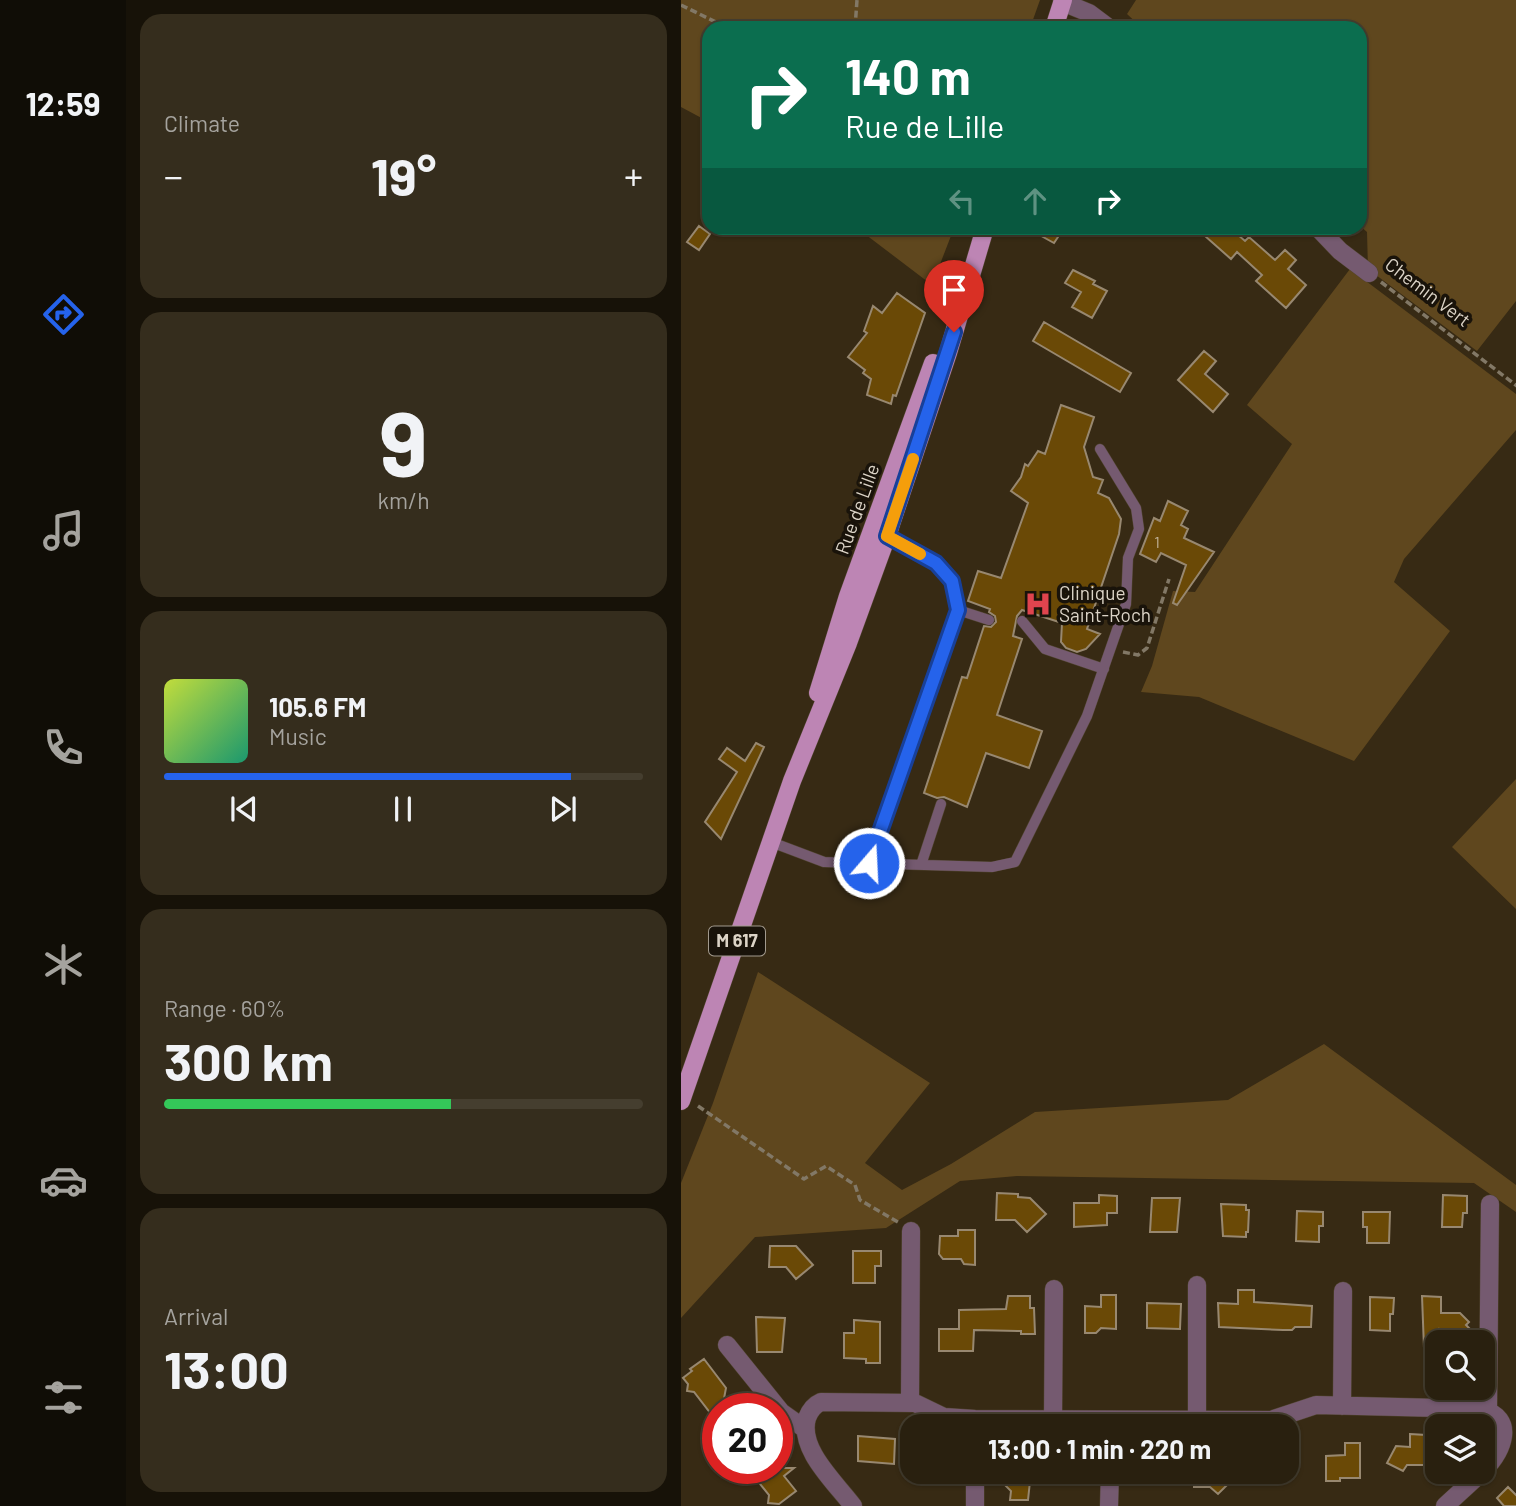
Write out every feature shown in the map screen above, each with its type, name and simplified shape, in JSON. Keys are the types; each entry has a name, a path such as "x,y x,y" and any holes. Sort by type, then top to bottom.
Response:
{"main road":[{"path":"1056,21 1063,1"},
{"name":"Rue de Lille","path":"792,781 848,643 887,536 948,353 983,235"},
{"name":"Rue de Lille","path":"682,1098 792,781 837,630 948,321 976,256"}],"street":[{"path":"1063,1 1100,21"},
{"name":"Chemin Vert","path":"1325,235 1369,273"},
{"path":"1488,1410 1490,1204"},
{"path":"910,1403 911,1231"},
{"path":"1197,1285 1197,1414"},
{"path":"1053,1414 1054,1289"},
{"path":"1341,1406 1343,1291"},
{"path":"727,1345 781,1412 805,1429"},
{"path":"853,1506 811,1452 805,1437 808,1414 815,1404 910,1403 937,1414"},
{"path":"1287,1414 1308,1406 1341,1406 1467,1408 1488,1410 1494,1414"},
{"path":"1495,1414 1501,1418 1504,1425 1505,1439 1495,1458"},
{"path":"975,1484 975,1506"},
{"path":"1109,1506 1110,1484"},
{"path":"1445,1506 1468,1484"}],"lane":[{"path":"771,842 824,862 992,867 1015,862 1087,716 1126,604 1128,558 1139,529 1136,508 1100,449"},
{"path":"869,863 958,610 952,581 936,563 887,536 880,528 886,510 887,487"},
{"path":"958,610 989,620"},
{"path":"1022,621 1046,649 1104,669"},
{"path":"921,864 941,804"}],"path":[{"path":"856,21 857,0"},
{"path":"681,5 714,21"},
{"name":"Chemin Vert","path":"1369,273 1516,386"},
{"path":"1111,648 1132,655 1138,655 1147,648 1169,579"},
{"path":"682,1098 804,1179 826,1166 855,1185 861,1200 911,1231"}],"shaded area":[{"path":"681,0 1040,0 1032,21 702,21 702,118 681,107"},
{"path":"1136,0 1516,0 1516,301 1477,351 1368,269 1367,21 1134,21 1127,14"},
{"path":"866,235 951,235 932,285"},
{"path":"1350,269 1516,394 1516,430 1404,559 1394,582 1450,631 1354,761 1199,697 1141,692 1152,666 1173,591 1195,592 1292,444 1247,405"},
{"path":"1516,779 1516,909 1452,847"},
{"path":"758,972 930,1083 865,1163 902,1190 951,1164 1035,1112 1228,1100 1324,1044 1516,1185 1516,1212 1474,1183 1017,1176 960,1181 886,1228 755,1237 681,1318 681,1183 713,1103"}],"building":[{"path":"699,226 702,228 702,235 709,235 699,250 687,242"},
{"path":"1040,235 1059,235 1054,243"},
{"path":"1238,235 1245,241 1249,237 1275,260 1285,250 1296,260 1288,269 1306,285 1286,308 1256,281 1262,275 1237,252 1231,259 1205,236"},
{"path":"1073,270 1095,281 1093,284 1107,291 1092,318 1072,307 1081,292 1065,283"},
{"path":"897,293 925,313 891,404 867,395 871,379 863,373 865,370 848,357 867,333 864,331 873,306 882,313"},
{"path":"1044,322 1131,373 1120,392 1033,341"},
{"path":"1204,351 1216,361 1205,374 1228,394 1213,412 1178,380"},
{"name":"Clinique Saint-Roch","path":"1061,405 1094,417 1084,447 1093,477 1103,480 1098,493 1109,498 1121,519 1119,534 1087,629 1100,634 1086,649 1077,652 1066,648 1061,642 1062,623 1022,610 1017,616 1013,636 1022,639 997,715 1042,731 1029,768 986,753 967,807 944,797 937,798 924,793 962,677 967,678 984,626 991,627 996,622 995,616 989,612 990,609 968,601 978,571 1001,578 1028,503 1011,491 1021,477 1025,464 1028,466 1038,451 1045,454"},
{"path":"1168,501 1188,511 1181,525 1188,529 1184,538 1214,552 1177,605 1173,603 1186,565 1161,553 1156,562 1140,554 1154,518 1160,521"},
{"path":"756,743 764,747 721,839 705,822 737,772 719,759 727,748 745,761"},
{"path":"997,1193 1018,1194 1018,1197 1030,1198 1046,1214 1027,1232 1015,1220 996,1220"},
{"path":"1099,1195 1117,1196 1117,1213 1107,1213 1107,1225 1074,1227 1074,1203 1099,1203"},
{"path":"1443,1195 1467,1196 1467,1213 1463,1213 1462,1227 1442,1227"},
{"path":"1152,1198 1180,1198 1177,1232 1150,1232"},
{"path":"1221,1204 1246,1205 1246,1210 1249,1210 1246,1237 1223,1236"},
{"path":"1297,1211 1323,1212 1323,1226 1319,1226 1319,1242 1296,1241"},
{"path":"1363,1212 1390,1212 1389,1243 1367,1243"},
{"path":"958,1230 975,1230 975,1265 964,1264 961,1259 943,1259 939,1254 940,1236 958,1236"},
{"path":"770,1246 796,1246 813,1265 796,1279 786,1267 769,1267"},
{"path":"853,1251 881,1251 881,1266 875,1266 875,1283 853,1283"},
{"path":"1238,1290 1254,1290 1254,1302 1312,1306 1311,1327 1283,1330 1219,1327 1218,1303 1238,1304"},
{"path":"1101,1295 1116,1295 1116,1329 1101,1328 1096,1333 1085,1333 1085,1306 1101,1307"},
{"path":"1008,1296 1030,1296 1030,1308 1034,1308 1035,1334 974,1330 973,1351 939,1351 939,1329 959,1329 959,1310 1006,1309"},
{"path":"1422,1296 1441,1297 1441,1313 1460,1313 1469,1322 1466,1325 1469,1328 1425,1330 1424,1348"},
{"path":"1370,1297 1394,1298 1390,1331 1370,1330"},
{"path":"1147,1303 1181,1304 1180,1329 1147,1328"},
{"path":"756,1317 785,1318 782,1352 757,1352"},
{"path":"854,1320 880,1322 880,1363 844,1358 844,1333 854,1333"},
{"path":"704,1359 726,1388 725,1393 702,1393 702,1402 694,1392 687,1391 688,1384 683,1378 692,1371 690,1369"},
{"path":"1410,1434 1425,1435 1425,1465 1407,1465 1403,1471 1387,1463 1396,1446 1410,1447"},
{"path":"858,1436 895,1439 894,1464 858,1461"},
{"path":"1345,1443 1360,1443 1360,1478 1326,1481 1326,1456 1345,1455"},
{"path":"760,1484 790,1484 796,1491 779,1504 768,1503 769,1495"},
{"path":"1004,1484 1030,1484 1028,1500 1010,1500 1011,1491"},
{"path":"1121,1484 1165,1484 1165,1485"},
{"path":"1194,1484 1228,1484 1218,1494 1210,1487 1194,1487"},
{"path":"1508,1487 1517,1496 1517,1506 1504,1506 1497,1498"}],"slow traffic":[{"path":"913,459 887,536 920,554"}],"place":[{"name":"Clinique Saint-Roch","path":"1038,604"}],"route":[{"path":"869,863 958,610 952,581 936,563 887,536 954,332"}]}
